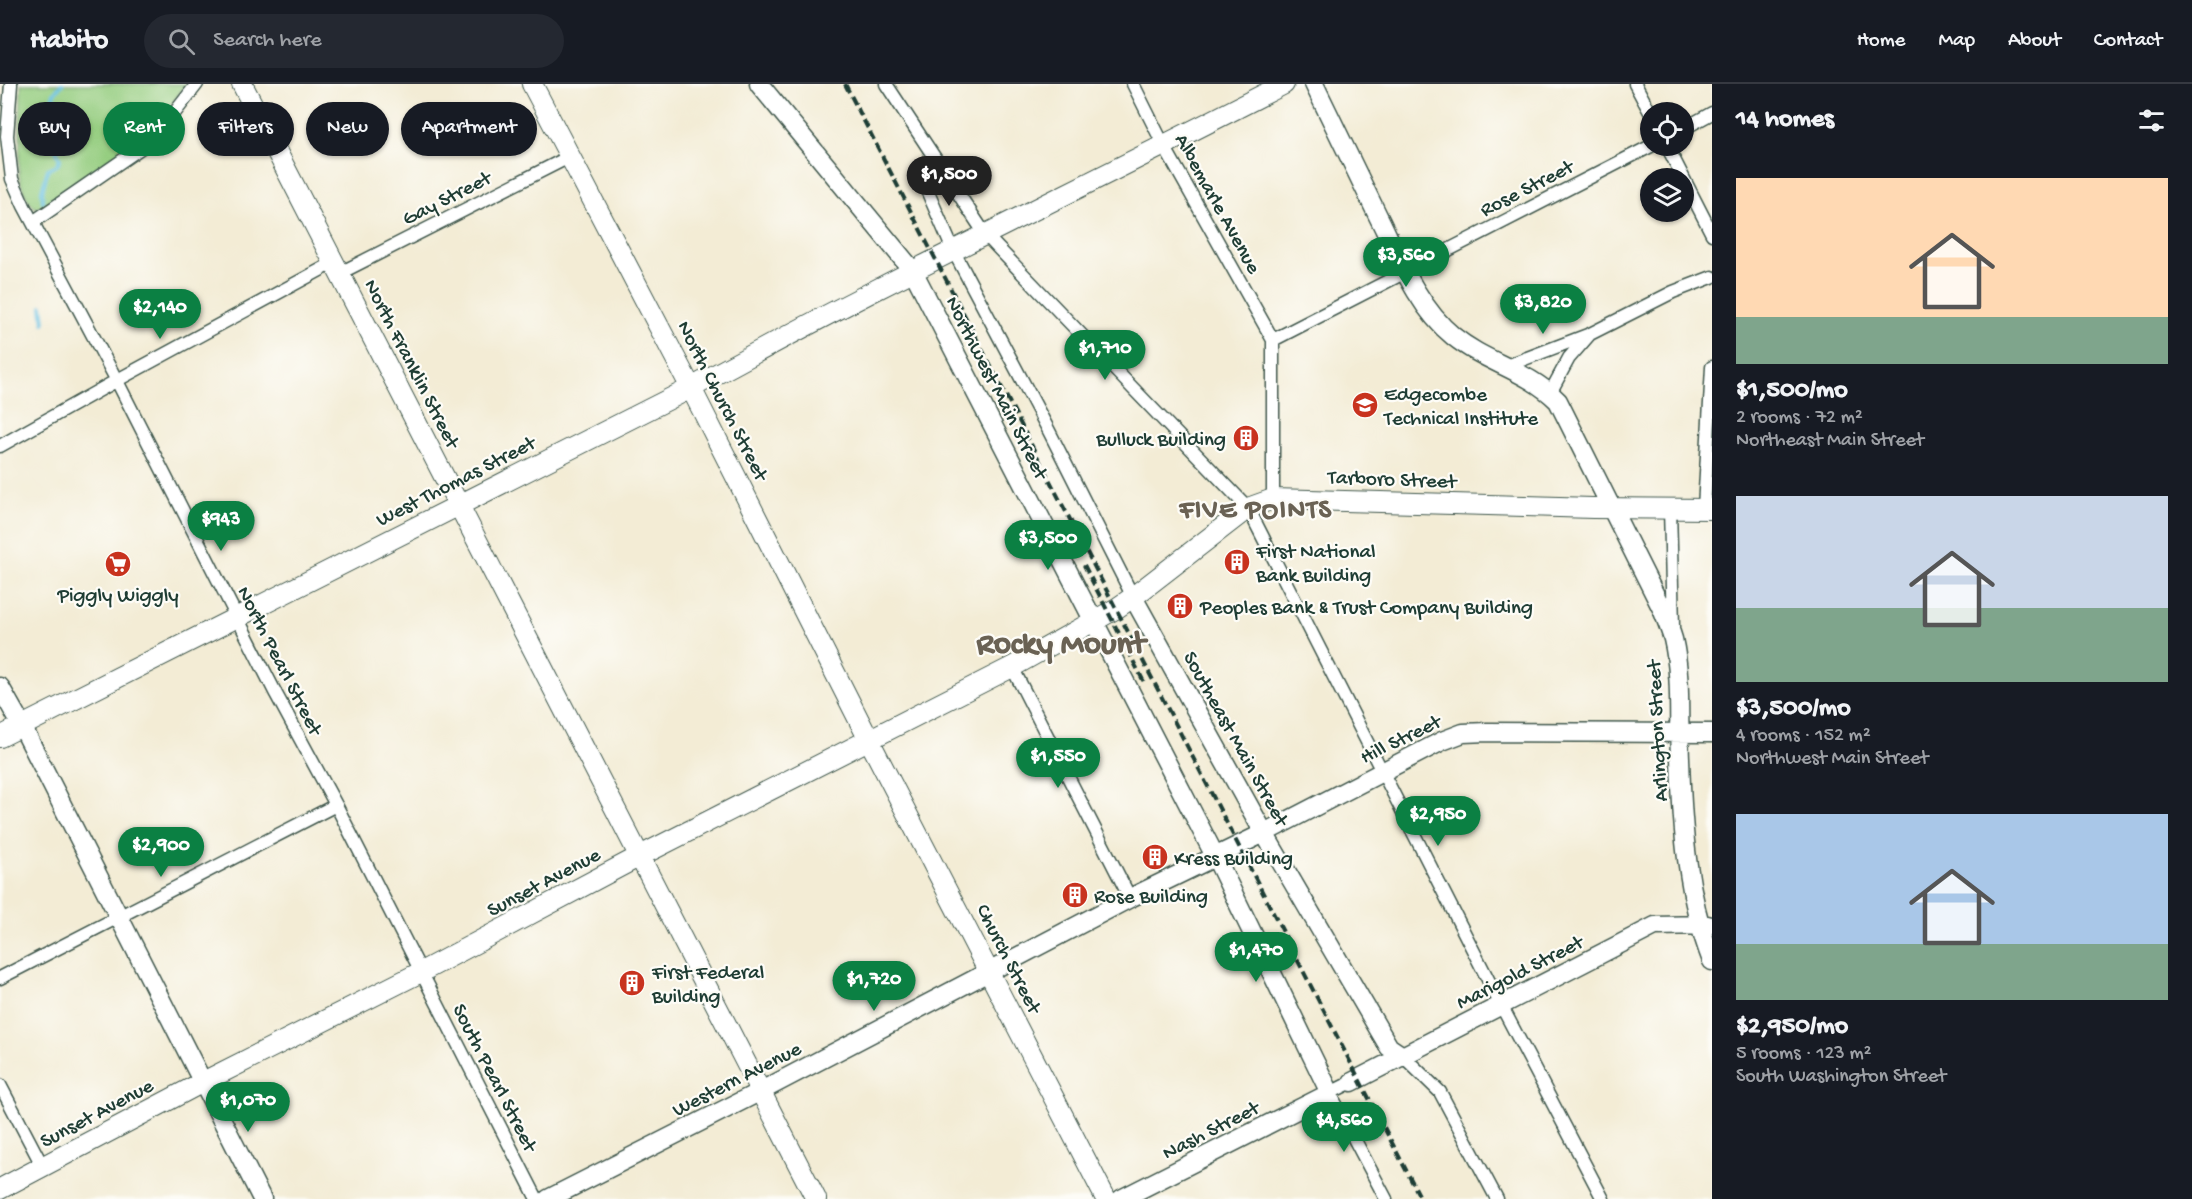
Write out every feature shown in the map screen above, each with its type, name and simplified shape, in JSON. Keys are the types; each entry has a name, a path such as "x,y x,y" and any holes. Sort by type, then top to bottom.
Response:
{"main road":[{"name":"North Franklin Street","path":"242,84 816,1199"},
{"name":"North Church Street","path":"532,84 691,388 869,740"},
{"name":"West Thomas Street","path":"0,737 691,388 921,266 1284,84"},
{"name":"Tarboro Street","path":"1101,617 1133,597 1248,508 1273,499 1613,508 1708,508"},
{"name":"Sunset Avenue","path":"0,1189 203,1082 421,972 640,856 1012,667 1101,617"},
{"name":"Church Street","path":"869,740 990,970 1106,1199"}],"street":[{"name":"North Pearl Street","path":"11,84 3,135 12,179 421,972"},
{"path":"33,222 155,138 197,84"},
{"name":"Northwest Main Street","path":"759,84 921,266 1101,617 1330,1093 1386,1199"},
{"path":"886,84 985,234 1248,508 1501,1005 1603,1199"},
{"name":"Albemarle Avenue","path":"1134,84 1164,146 1273,340"},
{"path":"1314,84 1405,271 1431,314 1452,336 1474,351 1543,386 1550,393 1569,358 1590,334"},
{"path":"1635,84 1645,102"},
{"path":"1694,123 1712,113"},
{"name":"Rose Street","path":"1273,340 1640,152"},
{"path":"1673,156 1712,234"},
{"name":"Gay Street","path":"0,446 117,381 338,268 570,157"},
{"path":"938,164 927,171 923,181 953,250 1049,430 1133,597"},
{"path":"1506,366 1590,334 1655,300 1712,277"},
{"path":"1273,340 1273,499"},
{"path":"1708,508 1712,367"},
{"name":"Arlington Street","path":"1550,393 1558,401 1613,508 1658,600 1673,640 1687,856 1706,925 1712,961"},
{"path":"1670,508 1673,640"},
{"name":"Southeast Main Street","path":"1133,597 1264,833 1389,1047 1404,1057 1440,1092 1497,1199"},
{"path":"1012,667 1130,898"},
{"path":"0,687 22,726 262,1199"},
{"name":"Hill Street","path":"1231,848 1442,741 1463,733 1712,733"},
{"path":"0,978 336,805"},
{"name":"Western Avenue","path":"548,1199 1231,848"},
{"name":"Marigold Street","path":"1352,1082 1655,926 1706,925"},
{"name":"South Pearl Street","path":"421,972 537,1199"},
{"name":"Nash Street","path":"1121,1199 1352,1082"},
{"path":"0,1085 43,1167"}],"green space":[{"path":"21,84 186,84 173,102 103,102 103,156 117,156 43,208 35,208 24,192 19,174 19,156 91,156 91,102 21,102"}],"waterway":[{"path":"43,202 42,191 48,169 57,165 60,159 56,150 58,128 53,98 54,93 62,84"},
{"path":"42,306 44,323"}],"railway":[{"path":"845,84 1421,1199"},
{"path":"1084,565 1144,682"}],"place":[{"name":"Edgecombe Technical Institute","path":"1365,405"},
{"name":"Bulluck Building","path":"1246,438"},
{"name":"First National Bank Building","path":"1237,562"},
{"name":"Piggly Wiggly","path":"118,564"},
{"name":"Peoples Bank & Trust Company Building","path":"1180,606"},
{"name":"Kress Building","path":"1155,857"},
{"name":"Rose Building","path":"1075,895"},
{"name":"First Federal Building","path":"632,983"}],"district":[{"name":"FIVE POINTS","path":"1256,508"},
{"name":"Rocky Mount","path":"1061,640"}]}
